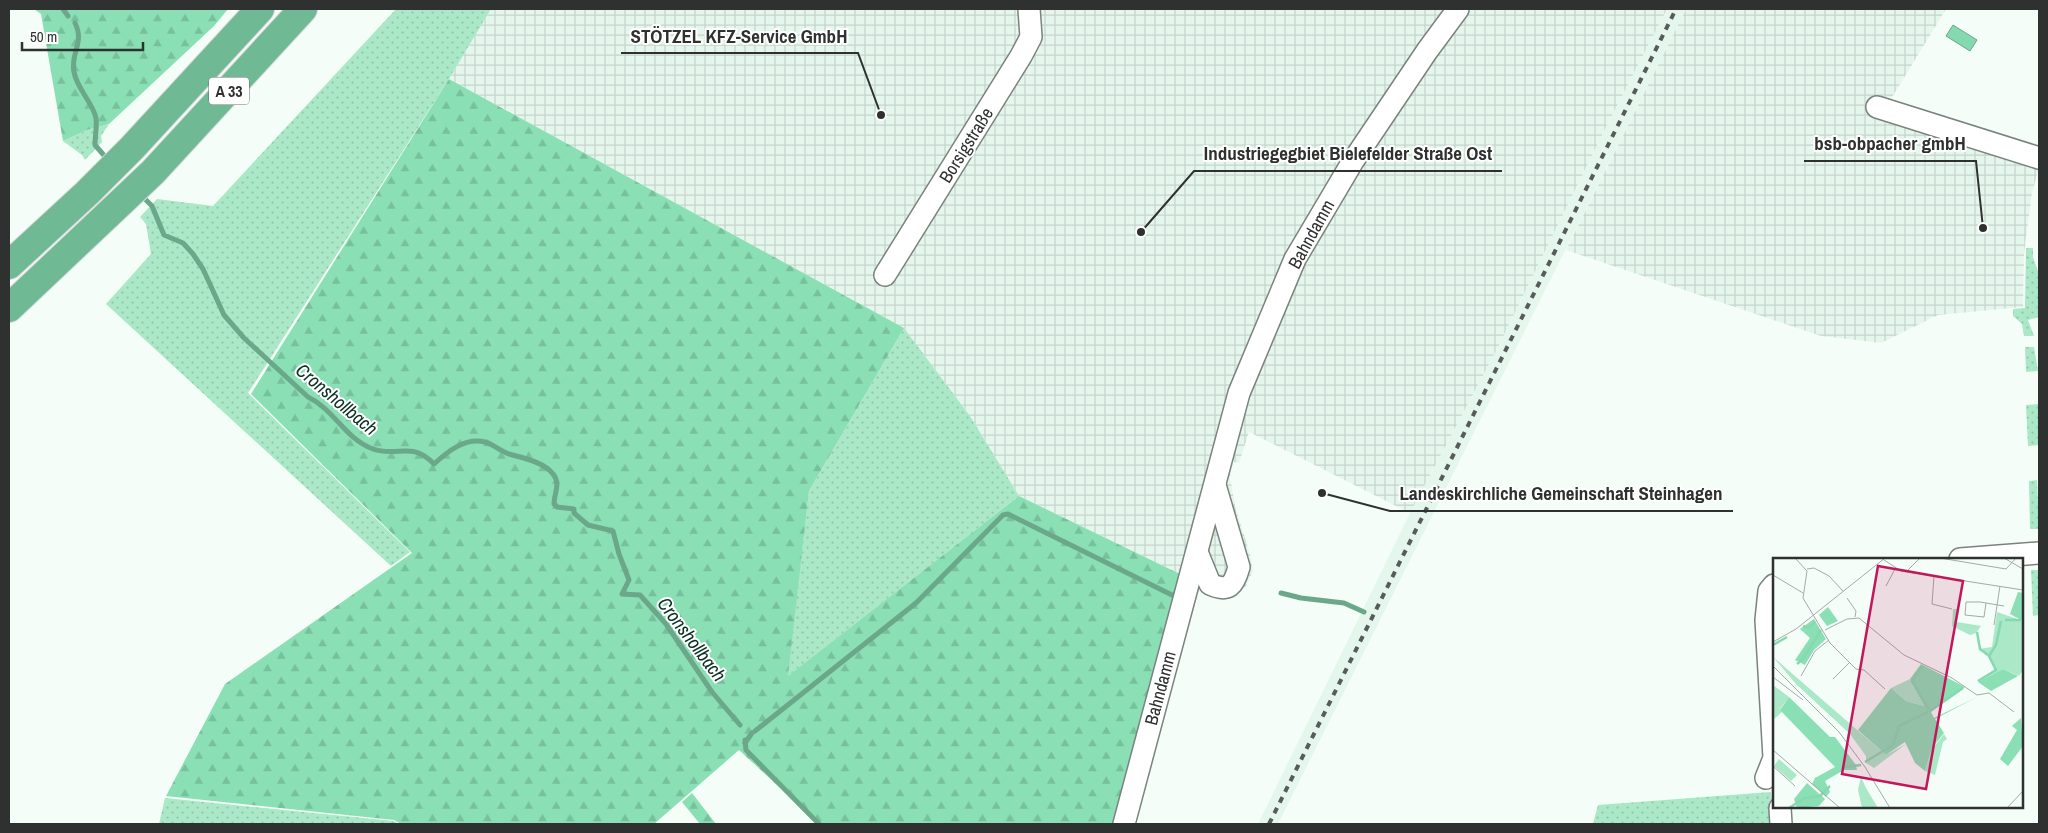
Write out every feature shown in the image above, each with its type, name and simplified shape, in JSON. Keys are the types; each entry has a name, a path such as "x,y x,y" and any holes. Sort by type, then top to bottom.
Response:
{"highway":[{"name":"A 33","path":"9,265 87,193 132,148 260,9"},
{"name":"A 33","path":"9,308 153,172 303,9"}],"street":[{"name":"Borsigstraße","path":"885,275 1021,56 1031,37 1028,9"},
{"name":"Bahndamm","path":"1124,824 1239,393 1295,259 1353,161 1427,51 1458,9"},
{"path":"1878,107 2039,158"},
{"path":"1197,552 1210,584 1220,589 1230,586 1235,580 1239,567 1215,485"},
{"path":"1973,558 2039,553"},
{"path":"1773,586 1769,591 1766,603 1766,620 1773,741"},
{"path":"1766,778 1773,760"}],"shaded area":[{"path":"396,9 491,9 449,79 248,393 410,552 391,566 106,304 151,254 146,224 140,217 157,199 213,206"},
{"path":"491,9 1667,9 1602,135 1497,349 1410,513 1249,432 1239,463 1233,462 1230,477 1235,506 1250,554 1253,571 1246,586 1238,594 1225,598 1214,598 1192,587 1182,575 1019,496 970,416 904,328 449,79"},
{"path":"1667,9 1686,9 1278,824 1258,824 1410,513 1497,349 1602,135"},
{"path":"1686,9 1946,9 1891,99 2039,145 2039,168 2032,193 2024,253 2023,307 1938,315 1881,343 1821,336 1566,250"},
{"path":"1953,25 1977,40 1970,51 1946,36"},
{"path":"109,124 101,136 102,142 85,160 82,155 63,141 87,130"},
{"path":"2026,248 2033,248 2033,257 2039,274 2039,317 2028,320 2034,336 2024,336 2022,324 2013,316 2013,309 2025,308"},
{"path":"904,328 970,416 1019,496 787,677 809,491"},
{"path":"2025,347 2034,347 2038,371 2026,372"},
{"path":"2039,404 2039,445 2028,446 2026,405"},
{"path":"2037,480 2039,529 2030,529 2029,481"},
{"path":"2031,570 2039,570 2039,615 2033,616"},
{"path":"1771,792 1773,824 1593,824 1598,805"},
{"path":"165,798 394,821 399,824 159,824"}],"green space":[{"path":"34,9 228,9 214,26 109,124 87,130 63,141 41,14"},
{"path":"449,79 904,328 809,491 788,676 1019,496 1182,575 1116,824 819,824 739,750 654,824 401,824 394,820 166,796 225,684 412,553 251,394"},
{"path":"692,793 716,824 700,824 682,802"}],"waterway":[{"name":"Cronshollbach","path":"63,9 68,16"},
{"name":"Cronshollbach","path":"75,23 78,30 78,42 73,65 74,72 78,84 92,107 96,118 95,145 108,160"},
{"name":"Cronshollbach","path":"141,195 152,206 164,235 183,243 193,254 203,269 224,315 244,338 308,397 325,409 354,438 373,449 418,453 434,464 457,447 470,442 485,442 506,453 539,463 549,470 557,481 554,504 557,507 574,509 574,513 588,525 613,531 629,580 622,594 640,595 666,624 712,692 740,725"},
{"path":"755,731 916,603 1003,515 1008,514 1174,596"},
{"path":"1281,593 1301,598 1344,603 1364,612"},
{"name":"Cronshollbach","path":"745,743 752,733"},
{"name":"Cronshollbach","path":"745,740 746,750 819,824"}],"railway":[{"path":"1269,824 1676,9"}],"place":[{"name":"STÖTZEL KFZ-Service GmbH","path":"881,115"},
{"name":"bsb-obpacher gmbH","path":"1983,228"},
{"name":"Industriegegbiet Bielefelder Straße Ost","path":"1141,232"},
{"name":"Landeskirchliche Gemeinschaft Steinhagen","path":"1322,493"}]}
